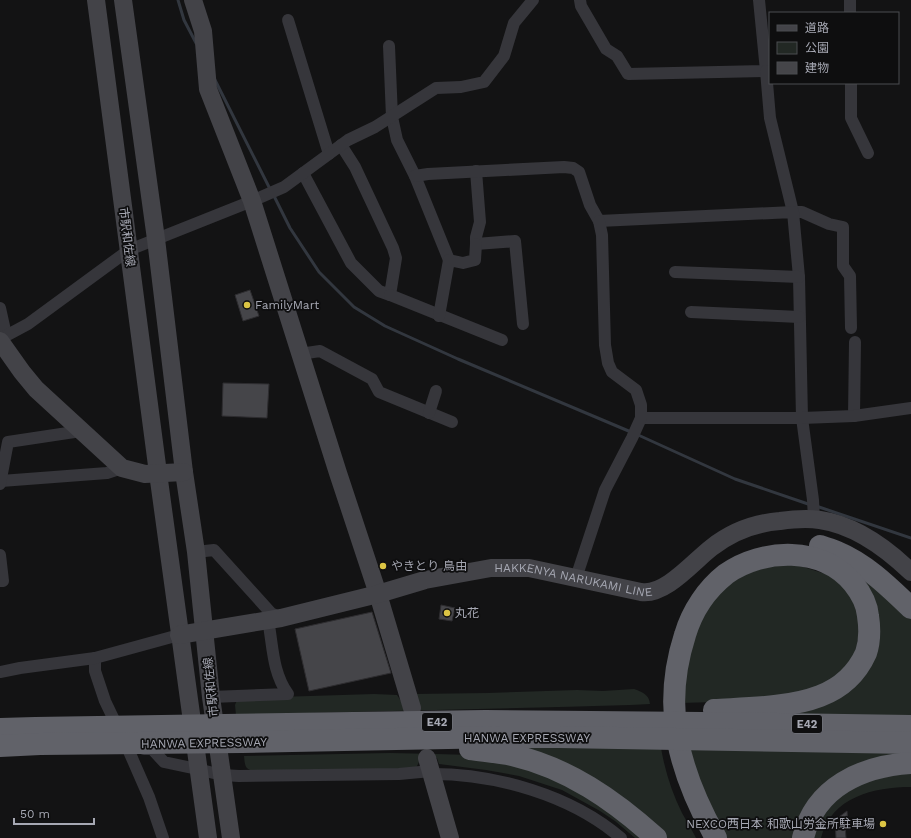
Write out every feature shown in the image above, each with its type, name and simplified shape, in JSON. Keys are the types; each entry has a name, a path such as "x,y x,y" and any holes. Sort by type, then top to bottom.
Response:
{"highway":[{"path":"703,838 685,801 673,770 662,726 661,699 663,670 672,631 681,608 695,587 704,577 723,562 749,548 762,544 777,542 817,545 838,553 865,568 885,583 911,608"},
{"path":"636,724 702,724 741,708 792,703 810,699 820,696 839,686 847,680 860,665 868,646 870,629 868,610 861,594 851,581 837,569 818,560 798,555 776,555 754,560 734,569 720,579 705,596 691,618 681,644 675,671 673,700 675,727 680,752 688,779 716,838"},
{"name":"HANWA EXPRESSWAY","path":"0,746 485,721 636,724 911,726"},
{"name":"HANWA EXPRESSWAY","path":"0,729 35,728 398,740 529,737 636,724"},
{"name":"HANWA EXPRESSWAY","path":"702,724 911,743"},
{"path":"398,740 435,749 468,749 503,753 542,764 575,778 601,794 631,816 656,838"},
{"path":"804,835 812,813 823,798 841,783 866,771 911,763"}],"street":[{"name":"市駅和佐線","path":"96,0 158,473"},
{"path":"123,0 156,239 205,631"},
{"path":"193,0 203,31 208,89 252,201 378,594 412,708"},
{"path":"2,339 28,324 129,250 284,187 348,140 392,117 436,88 461,87 484,82 504,56 514,23 533,0"},
{"path":"580,0 581,6 606,49 617,56 628,74 766,72"},
{"path":"759,0 770,118 793,212 799,277 802,418 814,510"},
{"path":"850,0 850,12"},
{"path":"288,20 329,154"},
{"path":"389,46 392,117 397,140 416,176 449,260 439,316"},
{"path":"851,84 851,118 868,153"},
{"path":"341,145 355,167 393,248 396,258 390,296"},
{"path":"416,176 476,171 564,167 573,168 579,172 590,205 599,221 602,235 605,345 608,363 612,372 636,390 641,405 641,418 605,490 576,578"},
{"path":"449,260 464,263 476,260 476,237 480,222 476,171"},
{"path":"303,173 351,263 379,290 439,316 502,340"},
{"path":"599,221 802,212 829,224 843,227 843,266 850,276 851,328"},
{"path":"476,244 515,241 524,324"},
{"path":"675,272 799,277"},
{"path":"0,308 2,339 22,372 36,389 122,468 145,474 184,472"},
{"path":"691,312 799,317"},
{"path":"854,416 855,342"},
{"path":"300,354 320,351 372,380 379,392 452,422"},
{"path":"429,413 436,391"},
{"path":"641,418 802,418 854,416 911,408"},
{"path":"82,431 8,442 0,483 107,473 122,468"},
{"path":"0,672 95,658 179,635 158,473"},
{"name":"HAKKENYA NARUKAMI LINE","path":"179,635 274,619 378,594 426,580 491,568 529,568 645,593 654,592 679,576 718,542 738,531 771,522 805,519 814,510 821,520 837,524 865,537 893,556 911,572"},
{"path":"196,552 214,550 271,613 274,619 271,632 276,668 283,687 288,694 211,697"},
{"path":"0,554 3,581 0,581"},
{"name":"市駅和佐線","path":"205,631 211,697 231,838"},
{"name":"市駅和佐線","path":"179,635 208,838"},
{"path":"95,658 95,672 101,690 149,797 163,838"},
{"path":"128,749 152,749 164,762 222,775 399,774 430,768 456,775 508,783 538,792 592,816 621,838"},
{"path":"430,768 450,838"}],"green space":[{"path":"844,562 911,617 911,717 797,714 871,663"},
{"path":"777,565 797,565 829,575 849,591 862,621 853,663 817,691 715,702 680,703 689,641 720,589 751,572"},
{"path":"634,689 647,696 650,704 236,715 235,705 237,700 246,698 374,694 397,695 405,707 414,694 577,690 603,691"},
{"path":"500,746 661,748 675,798 696,838 664,838"},
{"path":"685,749 911,751 869,762 793,838 725,838"},
{"path":"390,753 471,755 549,772 649,838 635,838 615,821 600,811 562,790 519,776 439,764 437,758 419,757 419,762 416,768 255,771 249,770 246,767 244,756"},
{"path":"911,770 911,787 883,789 856,797 844,804 834,813 826,824 821,838 811,838 813,825 846,787"}],"building":[{"path":"250,290 259,316 243,321 235,295"},
{"path":"223,383 269,384 267,418 222,416"},
{"name":"丸花","path":"441,605 455,608 452,621 439,619"},
{"path":"372,612 391,673 309,691 295,629"},
{"path":"847,811 848,825 845,825 846,838 836,838 835,820"}],"waterway":[{"path":"178,0 184,20 196,43"},
{"path":"215,80 270,189"},
{"path":"273,194 290,228 319,272 354,307 385,326 458,359 631,432"},
{"path":"636,434 735,479 811,505"},
{"path":"816,506 911,538"}],"place":[{"name":"FamilyMart","path":"247,305"},
{"name":"やきとり 鳥由","path":"383,566"},
{"name":"丸花","path":"447,613"},
{"name":"NEXCO西日本 和歌山労金所駐車場","path":"883,824"}]}
